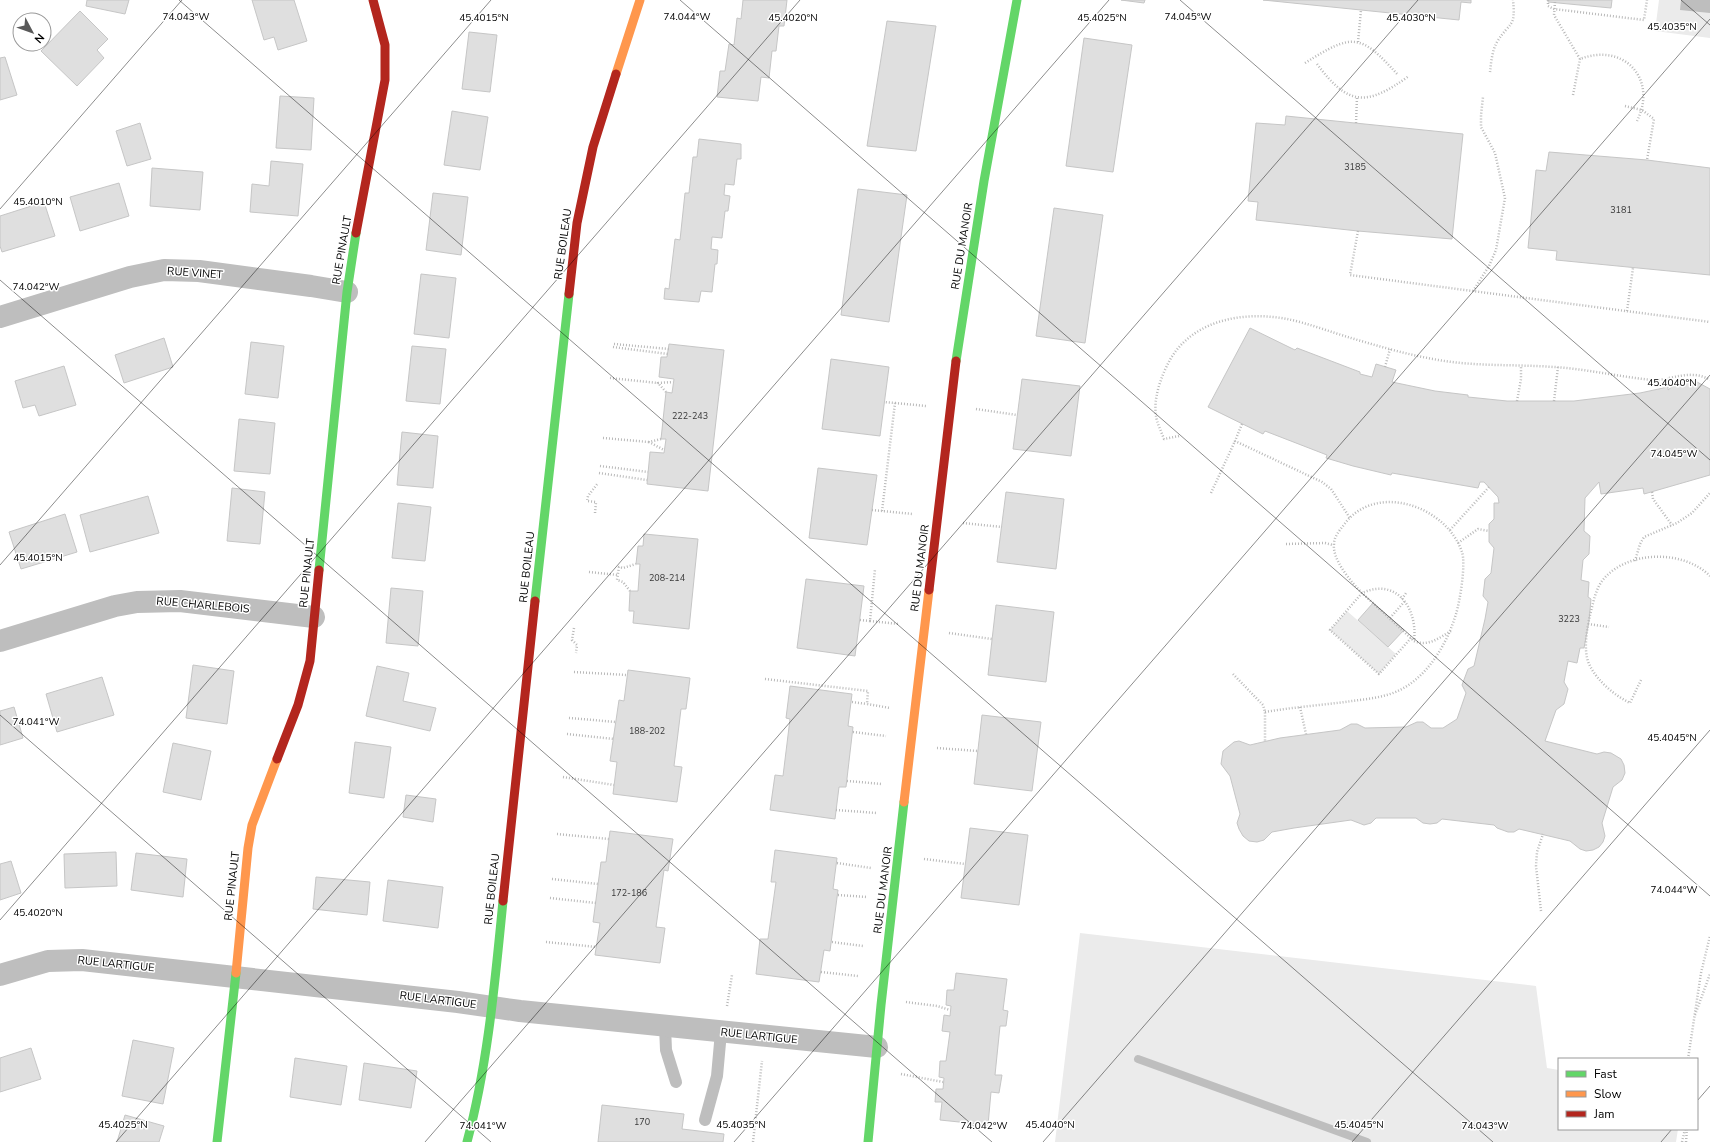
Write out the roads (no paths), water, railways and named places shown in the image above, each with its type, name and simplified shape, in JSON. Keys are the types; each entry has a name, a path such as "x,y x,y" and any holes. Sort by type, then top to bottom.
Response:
{"street":[{"name":"RUE PINAULT","path":"217,1142 236,978 248,848 252,824 305,682 310,661 352,251 385,80 384,45 373,0"},
{"name":"RUE BOILEAU","path":"467,1142 487,1046 577,223 595,140 640,0"},
{"name":"RUE DU MANOIR","path":"868,1142 877,1047 957,350 984,181 1017,0"},
{"name":"RUE VINET","path":"0,317 130,277 164,270 179,269 199,271 347,292"},
{"name":"RUE CHARLEBOIS","path":"0,641 115,606 137,602 180,601 314,617"},
{"name":"RUE LARTIGUE","path":"0,975 48,961 82,960 491,1006 520,1011 877,1047"}],"lane":[{"path":"665,1026 666,1050 676,1082"},
{"path":"705,1120 717,1076 721,1032"}],"waterway":[{"path":"1138,1059 1367,1142"}]}
